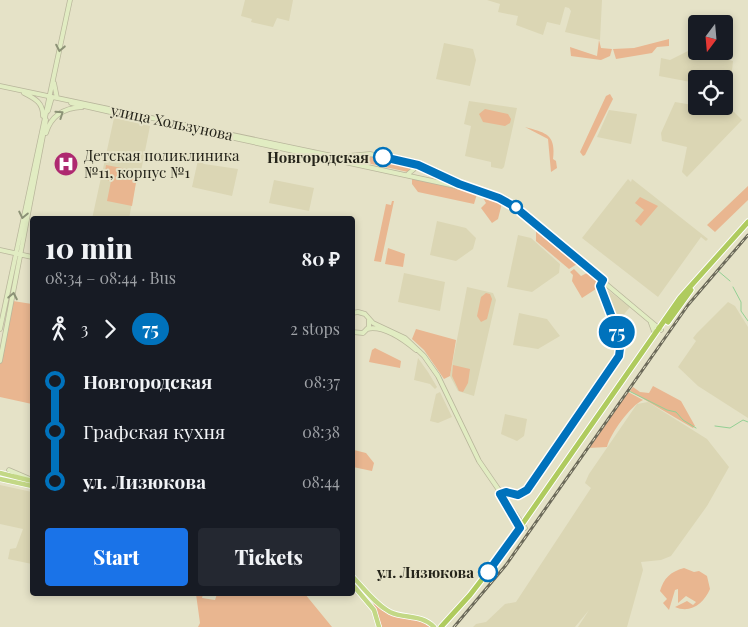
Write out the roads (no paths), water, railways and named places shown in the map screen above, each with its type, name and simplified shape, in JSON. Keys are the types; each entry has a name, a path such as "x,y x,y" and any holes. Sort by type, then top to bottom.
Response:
{"highway":[{"path":"659,330 693,283 748,222"},
{"path":"444,626 482,580 523,525 659,330 695,285 748,226"}],"main road":[{"path":"0,329 15,252 52,98 70,0"},
{"path":"0,360 44,121 52,98 54,80"},
{"name":"улица Хользунова","path":"0,87 408,174 446,180"},
{"name":"улица Хользунова","path":"0,87 24,94 52,98 337,157 366,155 410,163 446,180 498,200 522,214 652,322 659,330"},
{"path":"24,94 37,100 40,104 44,121"},
{"path":"42,144 51,121 61,111 75,107 94,108"},
{"path":"365,165 362,159 366,155"},
{"path":"408,174 414,169 410,163"},
{"path":"0,249 30,255"},
{"path":"355,313 361,312 373,323 396,332 413,344 430,364 477,462 510,511 523,525"},
{"path":"367,329 369,318"},
{"path":"652,322 659,323 665,320"},
{"path":"652,322 654,327 659,330"},
{"path":"355,332 360,333 367,329 376,328 410,346 424,359 442,388"},
{"path":"9,470 30,479"},
{"path":"0,472 30,480"},
{"path":"0,479 30,486"},
{"path":"518,520 523,525"},
{"path":"355,580 371,599 379,627"},
{"path":"355,586 389,611 420,618 433,626 444,626"}],"waterway":[{"path":"717,270 730,281"},
{"path":"733,287 741,302 741,311 748,321"},
{"path":"629,391 667,410 676,412 683,420 696,428"},
{"path":"715,426 730,428 743,420 748,422"}],"railway":[{"path":"454,627 506,565 688,305 748,235"}],"place":[{"name":"Новгородская","path":"383,157"},
{"name":"Детская поликлиника №11, корпус №1","path":"66,164"},
{"name":"ул. Лизюкова","path":"488,572"}]}
